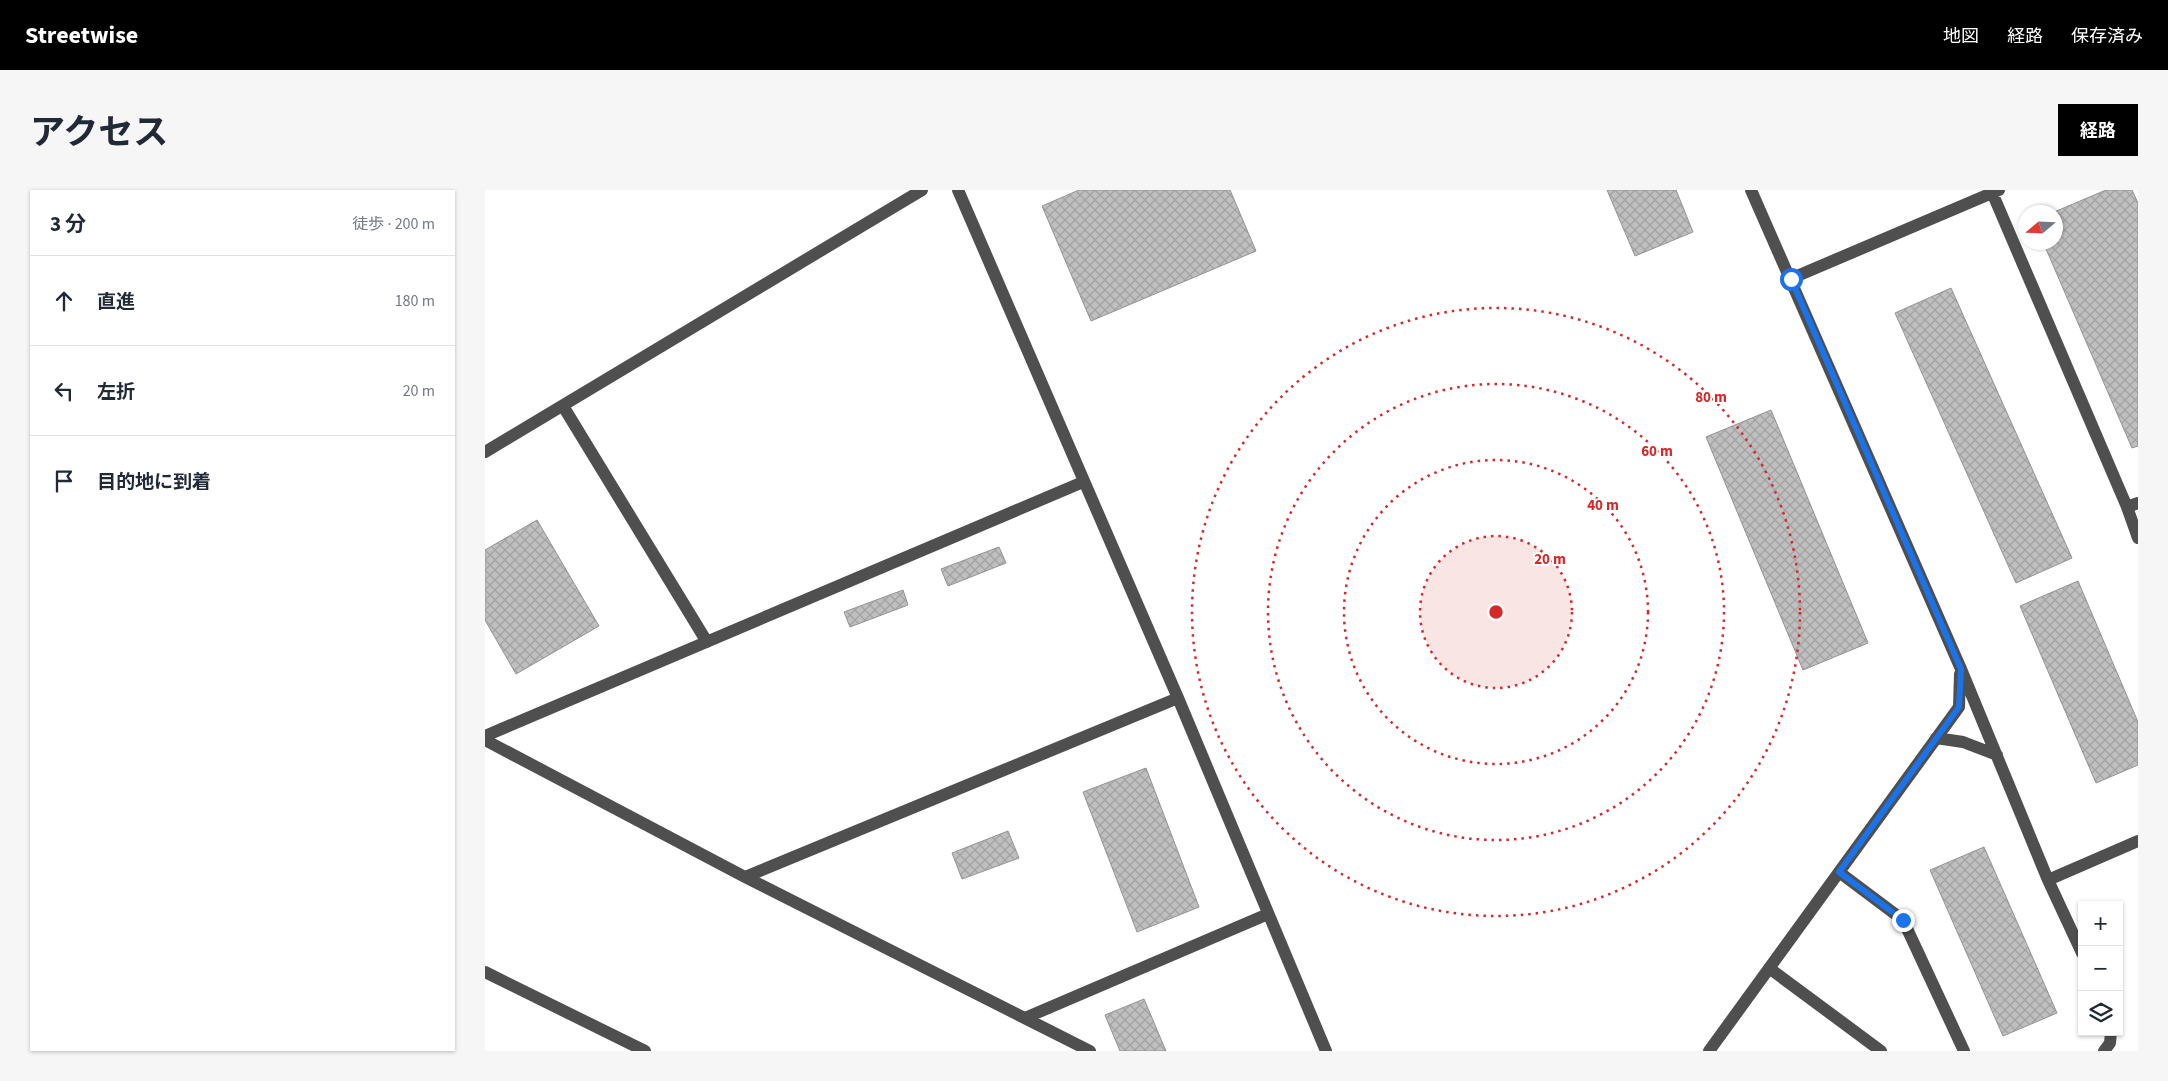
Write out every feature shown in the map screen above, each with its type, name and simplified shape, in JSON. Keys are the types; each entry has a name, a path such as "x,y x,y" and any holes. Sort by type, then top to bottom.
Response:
{"lane":[{"path":"485,452 922,190"},
{"path":"957,190 1178,698 1325,1051"},
{"path":"1751,190 1961,669 2048,880 2079,946"},
{"path":"1791,279 1994,191 2132,505 2138,538"},
{"path":"563,406 707,642"},
{"path":"485,736 1083,482"},
{"path":"1709,1051 1959,707 1961,669"},
{"path":"745,877 1178,698"},
{"path":"1937,738 1963,742 1997,755"},
{"path":"485,740 745,877 1090,1051"},
{"path":"2048,880 2138,841"},
{"path":"1839,872 1903,920 1964,1051"},
{"path":"1025,1018 1268,914"},
{"path":"1769,968 1881,1051"},
{"path":"485,972 645,1051"},
{"path":"2104,1051 2110,1043 2111,1036"}],"building":[{"path":"1079,190 1230,190 1256,251 1091,321 1042,206"},
{"path":"1607,190 1676,190 1693,232 1635,256"},
{"path":"2106,190 2132,190 2138,203 2138,446 2132,448 2046,250 2063,250 2063,208"},
{"path":"1951,288 2072,558 2016,583 1895,313"},
{"path":"1771,410 1868,643 1803,670 1706,437"},
{"path":"537,520 599,626 516,674 485,620 485,550"},
{"path":"999,547 1006,563 948,586 941,569"},
{"path":"2078,581 2138,722 2138,765 2096,783 2020,606"},
{"path":"903,590 908,605 850,627 844,612"},
{"path":"1146,768 1199,907 1137,932 1083,792"},
{"path":"1008,831 1019,858 962,879 952,853"},
{"path":"1984,847 2057,1013 2003,1036 1930,870"},
{"path":"1144,999 1166,1051 1120,1051 1105,1015"}],"route":[{"path":"1791,279 1961,669 1959,707 1839,872 1903,920"}]}
